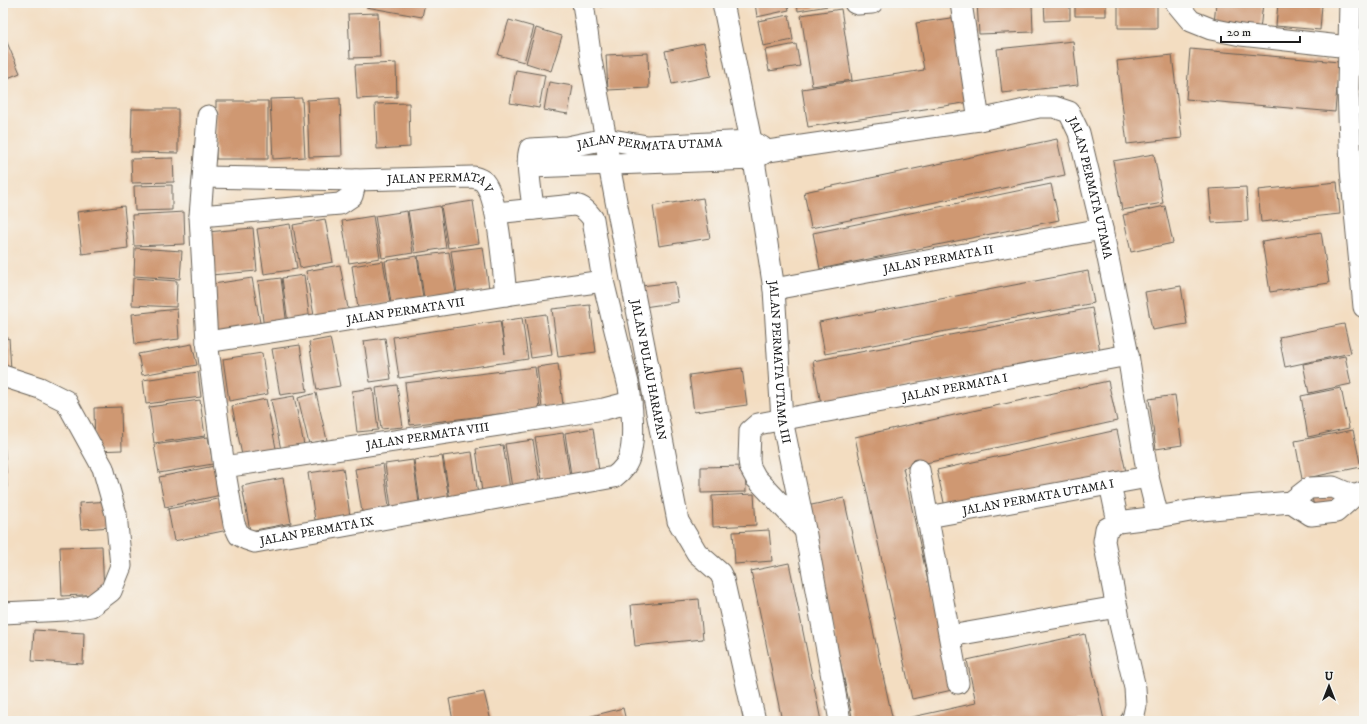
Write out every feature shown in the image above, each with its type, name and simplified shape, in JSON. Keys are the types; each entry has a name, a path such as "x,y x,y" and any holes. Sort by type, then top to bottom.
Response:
{"street":[{"name":"JALAN PULAU HARAPAN","path":"583,3 609,165 678,521 697,554 720,573 723,579 755,721"},
{"name":"JALAN PERMATA UTAMA III","path":"723,3 757,150 774,289 782,420 805,530 840,721"},
{"path":"855,3 872,3"},
{"path":"961,3 978,120"},
{"path":"1176,3 1191,21 1211,29 1241,35 1349,46"},
{"path":"1350,3 1348,88 1351,170 1364,307"},
{"name":"JALAN PERMATA UTAMA","path":"529,158 609,165 757,150 978,120 1039,107 1054,107 1068,112 1079,133 1102,229 1128,355 1148,477 1158,517"},
{"name":"JALAN PERMATA IX","path":"208,116 200,216 207,342 224,467 234,524 239,535 255,542 614,477 626,466 632,447 631,402 629,387 603,281 593,219 583,208 574,205 533,209"},
{"name":"JALAN PERMATA UTAMA","path":"529,158 567,147 606,140 647,146 757,150"},
{"path":"496,213 533,209 529,158"},
{"name":"JALAN PERMATA V","path":"204,177 356,180 473,177 480,179 484,183 496,213 506,295"},
{"path":"200,216 340,204 352,196 356,180"},
{"name":"JALAN PERMATA II","path":"774,289 1102,229"},
{"name":"JALAN PERMATA VII","path":"207,342 603,281"},
{"name":"JALAN PERMATA I","path":"805,530 756,478 750,467 750,430 758,424 1128,355"},
{"path":"3,376 40,388 66,401 103,468 116,514 121,566 111,591 91,606 65,610 3,612"},
{"name":"JALAN PERMATA VIII","path":"224,467 604,409 631,402"},
{"path":"919,470 958,683"},
{"name":"JALAN PERMATA UTAMA I","path":"928,517 1148,477"},
{"path":"1110,484 1118,522"},
{"path":"1131,721 1136,706 1135,688 1120,624 1104,541 1106,529 1118,522 1190,511 1291,502 1309,488 1333,487 1359,494"},
{"path":"950,636 1117,607"}],"building":[{"path":"367,3 425,3 422,17 366,7"},
{"path":"600,3 619,3 619,4 601,7"},
{"path":"755,3 787,3 789,10 757,17"},
{"path":"797,3 840,3 840,4 798,11"},
{"path":"977,3 1032,3 1033,32 979,34"},
{"path":"1044,3 1070,3 1070,20 1045,21"},
{"path":"1075,3 1106,3 1106,16 1075,16"},
{"path":"1118,3 1157,3 1157,28 1118,28"},
{"path":"1216,3 1263,3 1260,30 1214,24"},
{"path":"1278,3 1322,5 1320,30 1276,26"},
{"path":"841,9 852,80 812,86 801,15"},
{"path":"378,13 380,57 350,58 348,14"},
{"path":"789,15 793,40 763,46 758,21"},
{"path":"957,17 970,102 808,127 802,89 924,70 916,23"},
{"path":"1364,19 1364,70 1362,70 1360,20"},
{"path":"509,20 534,27 524,62 498,55"},
{"path":"536,28 562,36 551,71 526,63"},
{"path":"3,33 20,73 3,80"},
{"path":"1073,41 1078,85 1002,93 997,49"},
{"path":"704,43 711,76 672,84 665,51"},
{"path":"796,44 800,66 769,71 765,50"},
{"path":"1190,49 1339,62 1335,112 1186,99"},
{"path":"648,53 649,88 608,90 606,55"},
{"path":"1172,55 1182,138 1127,144 1117,61"},
{"path":"396,63 397,97 357,99 355,65"},
{"path":"516,70 545,75 539,108 510,103"},
{"path":"549,82 573,86 568,114 544,110"},
{"path":"302,98 305,157 273,159 270,99"},
{"path":"340,98 342,156 309,157 307,100"},
{"path":"216,101 268,101 268,159 216,159"},
{"path":"409,103 410,147 377,149 375,104"},
{"path":"132,109 178,109 178,153 131,152"},
{"path":"1057,139 1065,175 811,228 804,192"},
{"path":"1154,154 1163,203 1122,210 1113,161"},
{"path":"173,158 174,182 132,183 131,159"},
{"path":"1337,182 1340,214 1261,222 1258,190"},
{"path":"1051,184 1059,220 820,269 813,233"},
{"path":"172,185 172,210 135,211 134,186"},
{"path":"1246,187 1248,221 1212,223 1209,189"},
{"path":"703,198 710,238 659,246 653,206"},
{"path":"473,201 479,243 448,248 441,206"},
{"path":"124,206 128,248 82,254 77,212"},
{"path":"440,206 446,248 415,253 408,211"},
{"path":"1165,206 1173,243 1131,252 1123,215"},
{"path":"407,211 413,253 382,258 375,216"},
{"path":"184,212 185,244 134,246 132,215"},
{"path":"373,216 380,258 349,263 342,221"},
{"path":"325,219 333,262 300,268 293,225"},
{"path":"290,224 297,269 264,274 257,229"},
{"path":"253,228 257,271 211,275 207,232"},
{"path":"1321,232 1329,283 1270,292 1262,241"},
{"path":"483,247 489,288 457,293 451,251"},
{"path":"135,248 182,251 180,279 134,276"},
{"path":"449,252 456,294 424,298 418,256"},
{"path":"417,256 423,298 391,303 385,261"},
{"path":"383,261 390,303 358,308 352,266"},
{"path":"340,265 349,314 315,321 306,271"},
{"path":"1088,271 1094,303 825,354 819,322"},
{"path":"304,275 310,321 288,323 282,278"},
{"path":"133,278 177,281 176,307 132,305"},
{"path":"252,278 261,328 217,336 207,285"},
{"path":"281,278 287,326 264,329 258,281"},
{"path":"675,282 678,302 644,307 641,286"},
{"path":"1181,286 1187,324 1152,330 1145,292"},
{"path":"590,305 596,352 558,357 552,309"},
{"path":"1092,308 1100,351 821,404 813,361"},
{"path":"177,309 179,339 135,344 132,314"},
{"path":"546,314 552,355 531,358 525,317"},
{"path":"522,318 528,359 399,378 393,337 500,321 505,354 501,321"},
{"path":"1344,324 1351,353 1285,367 1279,337"},
{"path":"9,338 11,370 3,370 3,339"},
{"path":"330,338 340,386 317,390 309,342"},
{"path":"385,338 391,379 370,382 364,341"},
{"path":"192,344 197,365 142,375 138,354"},
{"path":"300,345 307,391 280,395 272,349"},
{"path":"262,353 268,394 229,401 223,359"},
{"path":"1345,356 1351,384 1309,393 1303,364"},
{"path":"558,364 563,405 542,408 537,367"},
{"path":"535,367 540,409 410,425 405,383"},
{"path":"742,368 747,405 694,412 689,375"},
{"path":"198,372 201,397 146,404 143,380"},
{"path":"1108,381 1117,421 903,468 952,690 912,699 855,437"},
{"path":"397,385 403,427 381,429 376,388"},
{"path":"373,388 378,430 357,432 352,391"},
{"path":"1341,388 1349,428 1308,437 1301,396"},
{"path":"316,393 327,440 309,444 298,398"},
{"path":"1175,395 1182,445 1156,449 1149,399"},
{"path":"294,396 304,445 281,450 271,400"},
{"path":"266,399 277,453 243,460 232,406"},
{"path":"200,400 205,436 154,443 149,407"},
{"path":"121,407 122,450 95,451 94,408"},
{"path":"593,428 600,478 572,482 565,433"},
{"path":"1117,430 1126,472 946,512 937,470"},
{"path":"1353,430 1361,467 1302,479 1295,441"},
{"path":"563,433 571,483 543,487 535,437"},
{"path":"208,437 213,464 159,473 154,445"},
{"path":"4,439 7,487 3,487"},
{"path":"533,440 541,490 513,494 505,444"},
{"path":"503,445 511,495 483,499 476,449"},
{"path":"472,452 479,502 451,506 443,456"},
{"path":"442,456 450,506 421,510 414,460"},
{"path":"413,460 420,510 392,514 385,464"},
{"path":"383,464 390,514 363,518 355,469"},
{"path":"214,466 221,495 165,507 159,477"},
{"path":"745,466 746,492 701,493 701,467"},
{"path":"343,468 350,516 315,520 308,473"},
{"path":"283,478 291,523 250,531 242,486"},
{"path":"1333,489 1336,509 1315,512 1311,492"},
{"path":"754,494 756,525 713,527 712,496"},
{"path":"222,498 228,530 174,541 168,509"},
{"path":"844,498 893,721 853,721 807,506"},
{"path":"111,501 113,527 81,529 79,503"},
{"path":"769,530 772,561 735,564 733,532"},
{"path":"102,546 104,594 62,596 60,547"},
{"path":"789,563 821,721 782,721 751,571"},
{"path":"699,599 703,639 635,646 631,605"},
{"path":"34,630 84,633 83,664 32,661"},
{"path":"1085,634 1104,720 894,721 976,703 967,660"},
{"path":"484,692 491,721 453,721 449,699"},
{"path":"623,708 626,721 589,721 588,717"}]}
